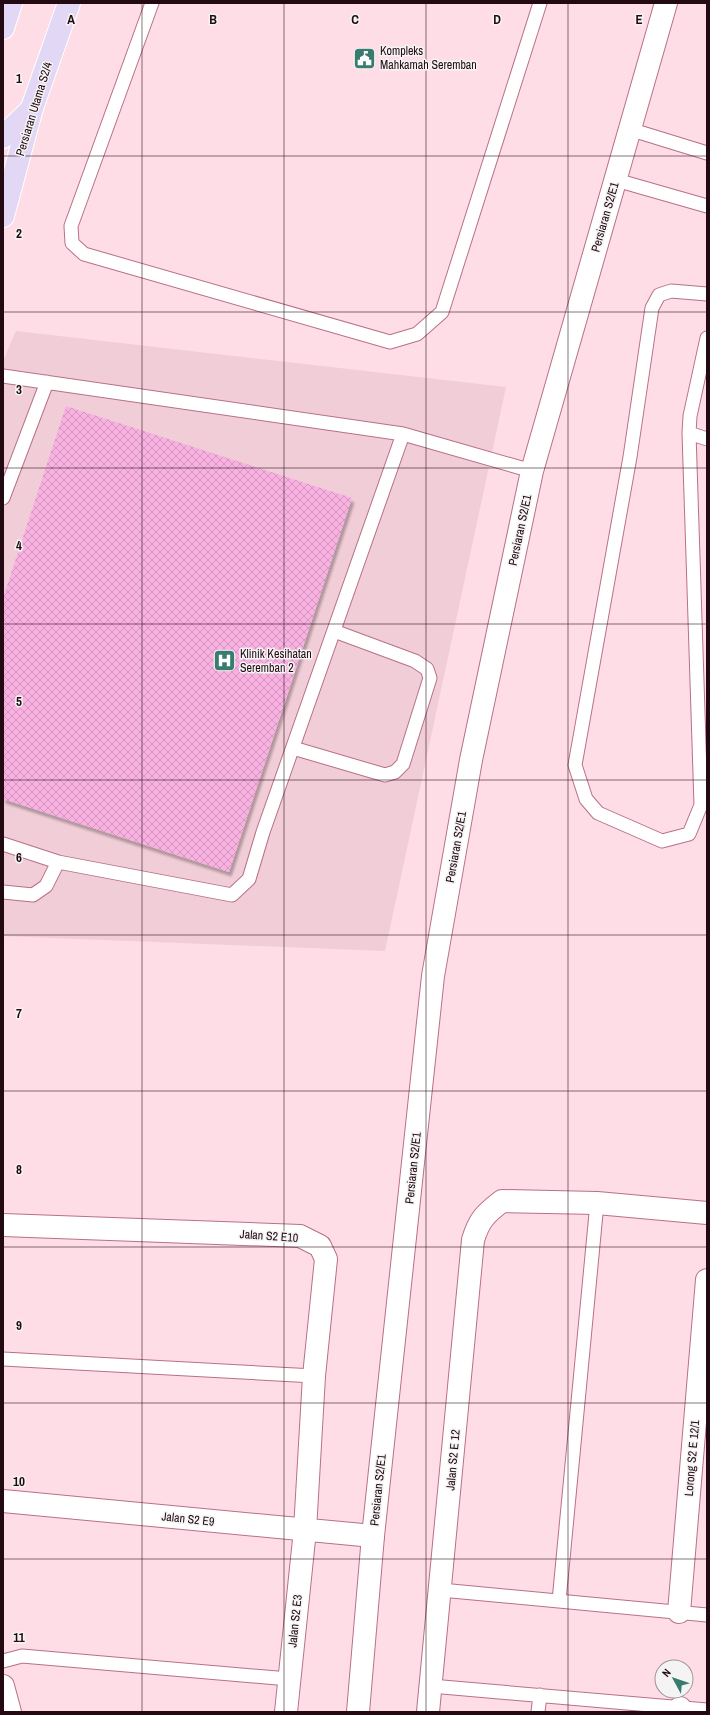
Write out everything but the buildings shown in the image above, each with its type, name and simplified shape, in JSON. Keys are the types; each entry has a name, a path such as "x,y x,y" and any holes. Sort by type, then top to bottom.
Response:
{"main road":[{"path":"3,28 11,3"},
{"name":"Persiaran Utama S2/4","path":"3,216 32,108 69,3"},
{"path":"3,137 32,108"}],"street":[{"name":"Persiaran S2/E1","path":"358,1712 373,1536 433,976 471,760 532,471 666,3"},
{"name":"Jalan S2 E 12","path":"428,1712 441,1590 473,1240 478,1224 502,1201 597,1203 707,1213"},
{"name":"Jalan S2 E10","path":"3,1225 300,1236 320,1246 326,1259 314,1376 306,1530"},
{"name":"Lorong S2 E 12/1","path":"679,1612 707,1280"},
{"name":"Jalan S2 E9","path":"3,1501 373,1536"},
{"name":"Jalan S2 E3","path":"286,1712 306,1530"},
{"path":"3,1686 10,1712"}],"lane":[{"path":"152,3 71,226 72,243 84,254 390,342 417,334 442,312 540,3"},
{"path":"629,129 707,153"},
{"path":"616,180 707,206"},
{"path":"707,294 671,291 659,295 652,308 630,457 575,765 586,800 598,813 662,841 689,834 701,805 688,433 690,416 707,338"},
{"path":"3,376 403,434 532,471"},
{"path":"3,498 47,382"},
{"path":"688,433 707,439"},
{"path":"3,844 58,862 232,895 249,879 293,748 403,434"},
{"path":"293,748 385,775 395,772 403,764 430,678 427,669 415,661 334,631"},
{"path":"3,892 33,895 46,886 51,880 58,862"},
{"path":"559,1601 597,1203"},
{"path":"3,1359 314,1376"},
{"path":"441,1590 707,1615"},
{"path":"3,1661 22,1656 289,1679"},
{"path":"431,1686 540,1695 680,1710 707,1710"},
{"path":"538,1712 540,1695"}],"shaded area":[{"name":"Klinik Kesihatan Seremban 2","path":"16,331 506,387 385,951 3,936 3,361"}],"place":[{"name":"Kompleks Mahkamah Seremban","path":"365,58"},
{"name":"Klinik Kesihatan Seremban 2","path":"225,661"}]}
